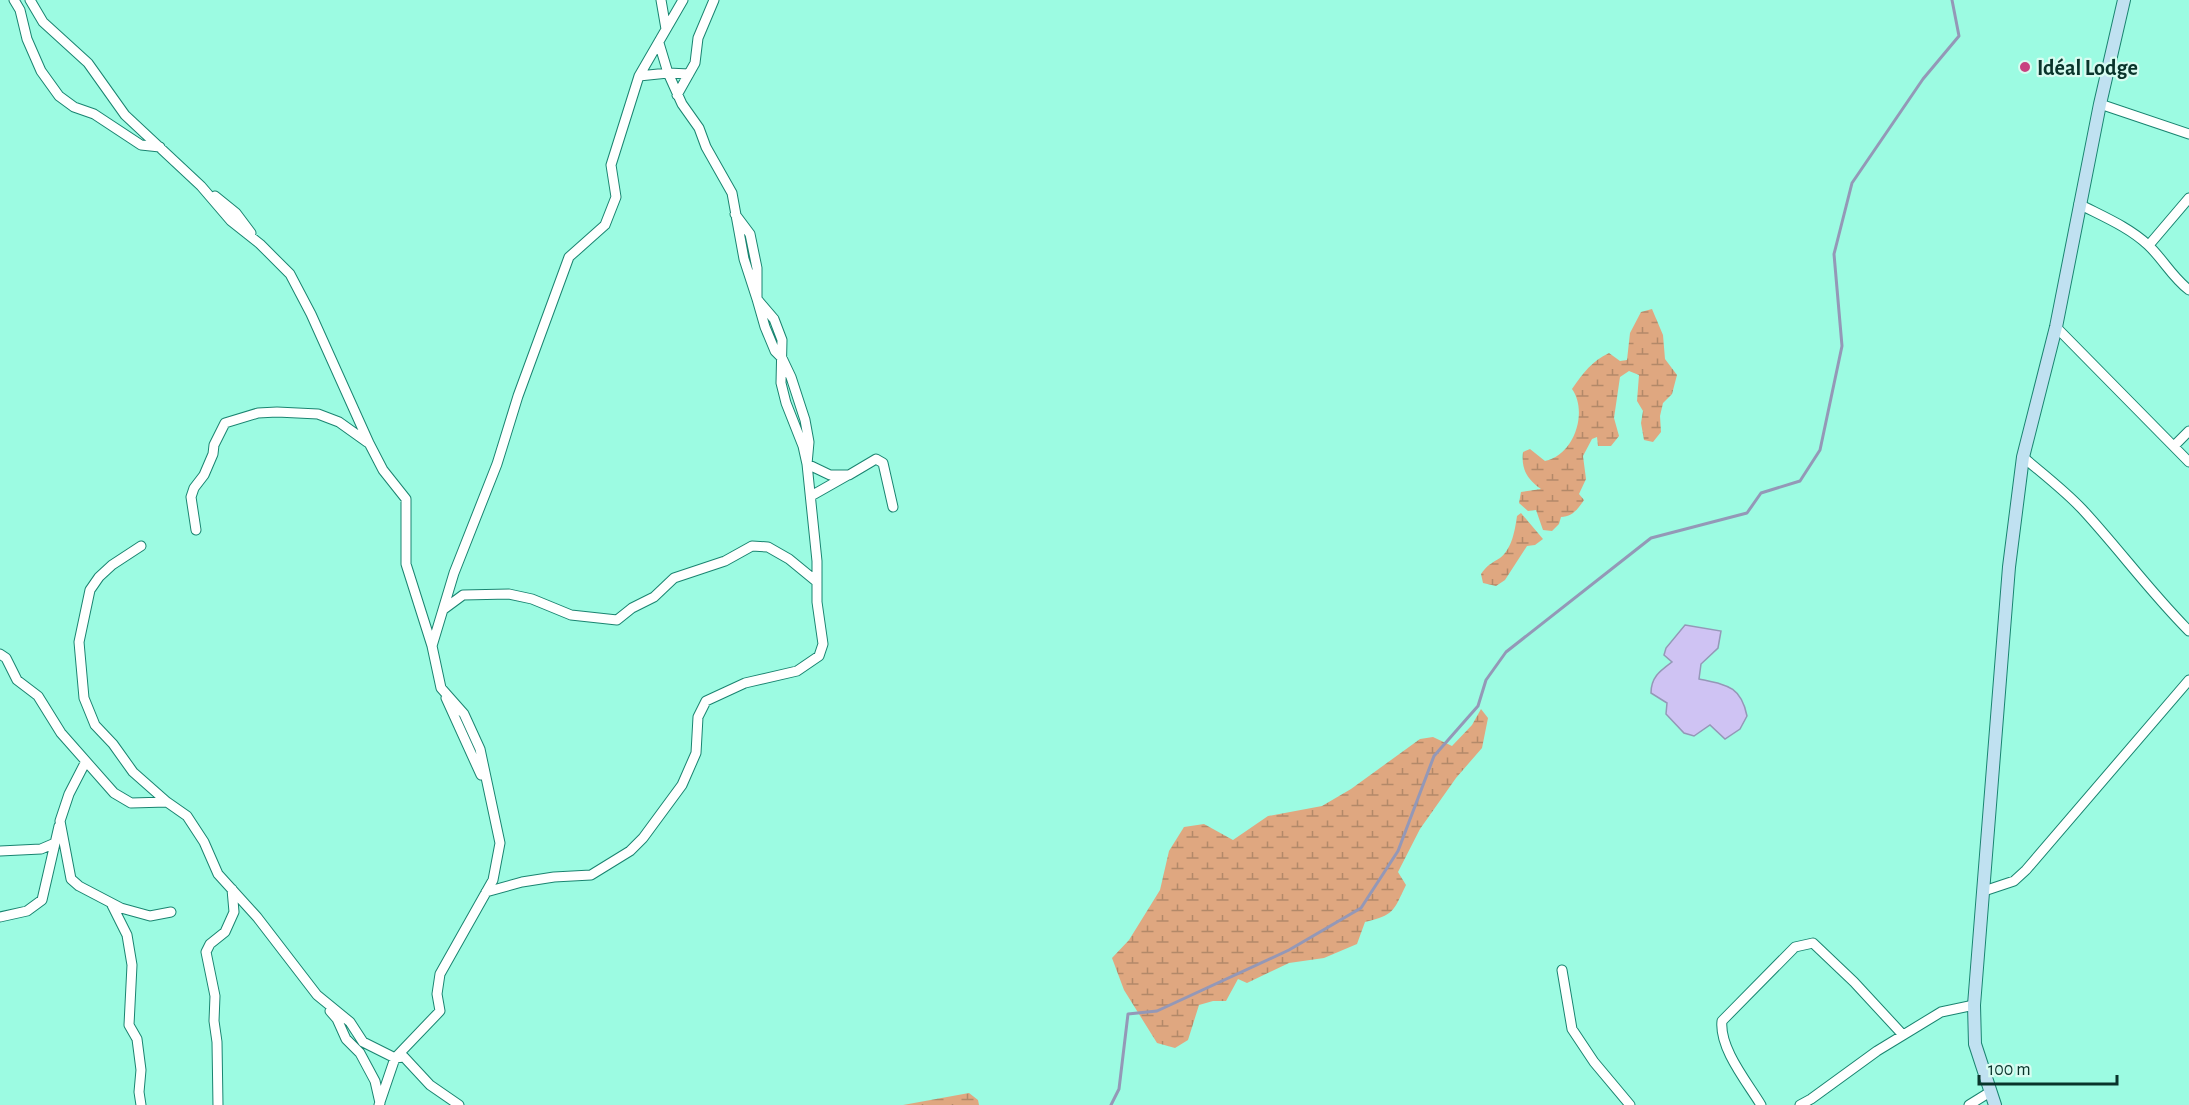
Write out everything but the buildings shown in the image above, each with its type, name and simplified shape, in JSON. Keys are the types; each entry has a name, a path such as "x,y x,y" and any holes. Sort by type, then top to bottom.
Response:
{"main road":[{"path":"1995,1105 1975,1044 1974,1005 2009,567 2023,457 2056,327 2079,204 2124,0"}],"street":[{"path":"14,0 20,10 27,39 41,71 59,96 74,108 94,114 141,145 161,147"},
{"path":"30,0 44,21 88,63 125,115 201,186 231,221 260,244 290,274 369,443 383,470 406,499 406,564 432,646 441,688 464,714 480,749 500,843 493,880 440,974 437,994 440,1011 395,1058 380,1104"},
{"path":"661,0 666,29"},
{"path":"432,646 454,573 497,464 518,396 569,257 605,225 616,197 611,165 639,76 683,0"},
{"path":"677,95 695,63 698,38 714,0"},
{"path":"486,892 532,880 591,875 630,851 646,834 682,785 696,753 698,717 706,700 745,683 796,671 819,656 823,644 817,602 817,561 807,464 783,390 782,340 774,319 757,299 744,259 732,193 706,147 699,128 677,95 658,43"},
{"path":"639,76 668,73 689,74"},
{"path":"2100,104 2189,134"},
{"path":"2149,245 2189,198"},
{"path":"2079,204 2128,230 2149,245 2176,280 2189,290"},
{"path":"2056,327 2189,462"},
{"path":"196,530 191,497 194,488 204,475 213,454 214,445 225,423 258,413 318,414 339,422 369,443"},
{"path":"2174,446 2189,431"},
{"path":"2023,457 2080,507 2132,565 2161,603 2189,631"},
{"path":"811,496 876,459 883,463 893,507"},
{"path":"807,464 831,475 849,475"},
{"path":"141,546 112,565 99,577 90,590 79,642 84,698 95,725 113,744 133,772 186,816 204,842 218,874 257,917 337,1019 346,1039 360,1053 375,1082 380,1104"},
{"path":"444,609 463,596 509,594 532,599 571,615 617,620 632,608 654,597 674,578 725,561 752,546 768,547 789,559 817,582"},
{"path":"0,654 6,658 17,680 38,696 61,733 85,763 114,793 131,804 167,802"},
{"path":"1984,891 2014,881 2026,870 2189,680"},
{"path":"0,917 27,911 42,900 60,821 69,794 85,763"},
{"path":"60,821 70,879 121,908 150,916 171,912"},
{"path":"0,851 41,849 55,843"},
{"path":"218,1105 215,996 206,952 210,944 225,932 234,912 232,889"},
{"path":"111,903 127,935 132,965 129,1025 137,1039 141,1071 139,1092 141,1105"},
{"path":"1761,1105 1725,1045 1721,1032 1722,1021 1795,947 1813,943 1854,982 1903,1035"},
{"path":"1562,970 1572,1029 1594,1062 1630,1105"},
{"path":"317,995 350,1022 363,1042 395,1058 404,1057 429,1085 459,1105"},
{"path":"1800,1105 1814,1102 1903,1035 1941,1012 1974,1005"},
{"path":"1969,1105 1990,1092"}],"green space":[{"path":"1652,309 1663,335 1665,359 1677,375 1672,394 1663,403 1660,416 1661,432 1653,442 1644,440 1641,423 1643,411 1637,401 1639,375 1629,371 1620,377 1614,418 1619,436 1611,446 1598,446 1597,437 1592,439 1583,456 1586,479 1579,494 1584,500 1572,514 1561,517 1559,524 1552,531 1543,530 1536,510 1528,511 1519,503 1521,492 1541,489 1526,473 1523,452 1530,449 1545,461 1564,450 1576,431 1578,420 1577,398 1572,389 1588,368 1609,353 1620,361 1627,360 1630,333 1641,312"},
{"path":"1521,513 1543,539 1535,545 1527,546 1505,580 1496,586 1483,583 1481,574 1507,550 1514,533 1517,516"},
{"path":"1481,709 1488,718 1482,748 1456,778 1420,829 1398,872 1406,885 1392,911 1365,922 1357,944 1324,958 1289,963 1247,983 1238,979 1226,1001 1213,1001 1199,1005 1188,1040 1175,1048 1157,1043 1124,990 1112,958 1129,940 1160,890 1169,851 1184,827 1204,824 1233,840 1268,816 1322,806 1351,789 1420,739 1433,737 1452,746 1472,725"},
{"path":"969,1093 978,1100 979,1105 903,1105"}],"shaded area":[{"path":"1685,625 1721,631 1718,648 1701,664 1699,679 1725,685 1741,698 1747,716 1740,729 1725,739 1710,725 1694,736 1684,733 1666,714 1667,703 1651,693 1654,679 1672,662 1664,655 1666,648"}],"waterway":[{"path":"1111,1105 1119,1089 1128,1014 1157,1011 1289,950 1361,908 1398,851 1434,756 1478,706 1486,680 1506,652 1651,538 1747,513 1761,493 1800,481 1820,450 1842,346 1834,254 1852,183 1923,79 1959,36 1952,0"}],"place":[{"name":"Idéal Lodge","path":"2025,67"}]}
